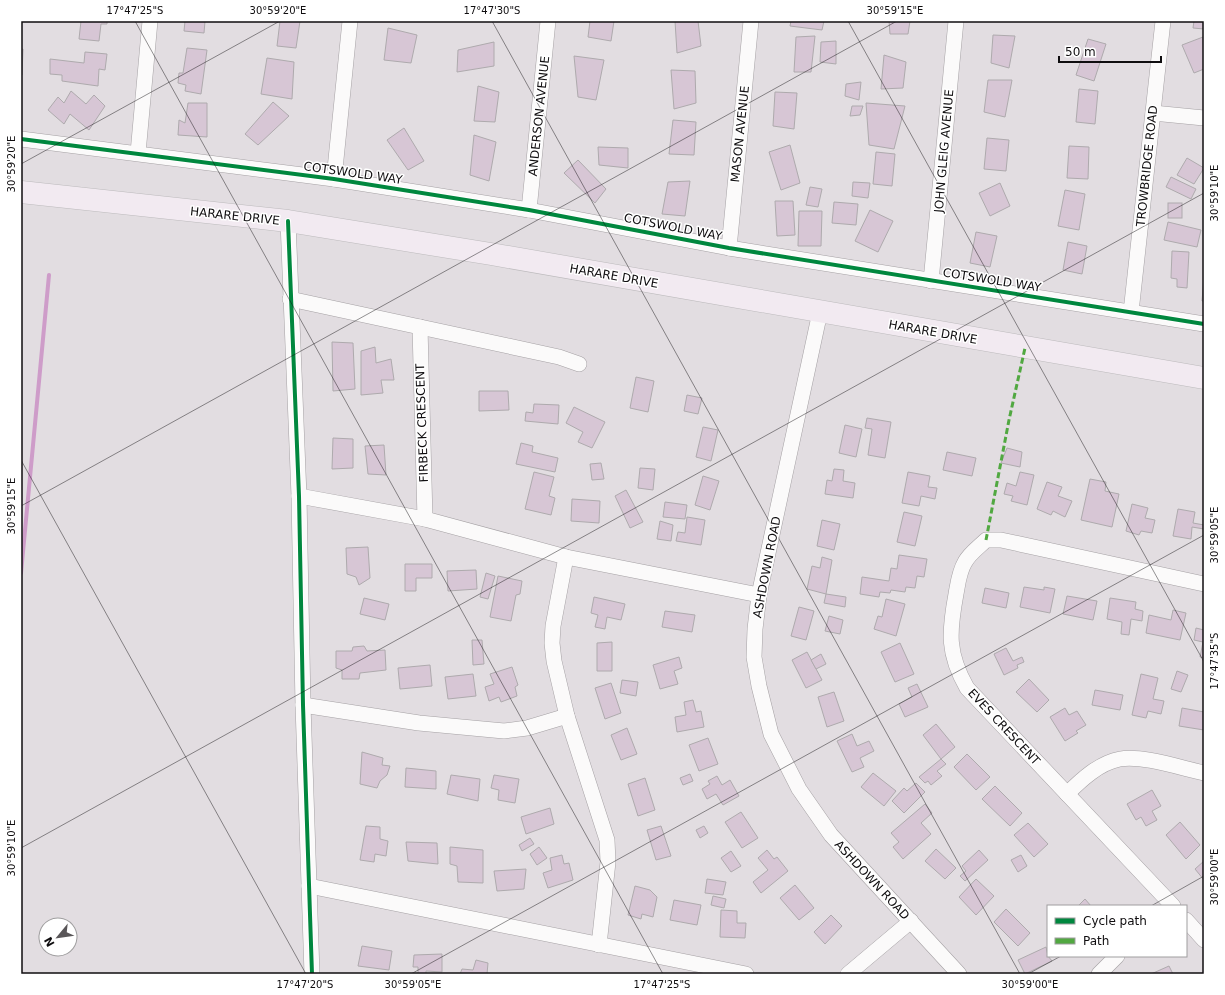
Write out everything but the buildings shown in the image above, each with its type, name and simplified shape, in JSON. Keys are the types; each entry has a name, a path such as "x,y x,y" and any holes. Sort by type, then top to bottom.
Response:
{"main road":[{"name":"HARARE DRIVE","path":"21,192 288,221 491,254 1204,378"}],"street":[{"path":"138,153 150,21"},
{"path":"334,179 350,21"},
{"name":"ANDERSON AVENUE","path":"529,210 548,21"},
{"name":"MASON AVENUE","path":"728,248 752,21"},
{"name":"JOHN GLEIG AVENUE","path":"931,281 956,21"},
{"name":"TROWBRIDGE ROAD","path":"1131,312 1163,21"},
{"path":"1153,113 1204,118"},
{"name":"COTSWOLD WAY","path":"21,139 334,179 529,210 728,248 1204,324"},
{"path":"288,221 299,496 303,705 312,974"},
{"path":"290,299 559,357 579,364"},
{"name":"ASHDOWN ROAD","path":"820,312 760,595 755,629 754,658 759,686 771,734 799,789 830,835 959,974"},
{"name":"FIRBECK CRESCENT","path":"420,327 425,519"},
{"path":"299,496 425,519 566,557 760,595"},
{"name":"EVES CRESCENT","path":"1171,905 967,688 958,674 953,659 950,627 960,571 966,560 986,540 1001,540 1204,584"},
{"path":"566,557 553,626 552,643 554,661 567,716 607,840 608,862 598,945"},
{"path":"303,705 419,723 504,731 527,728 567,716"},
{"path":"1067,794 1085,776 1107,763 1119,759 1135,758 1204,773"},
{"path":"309,886 746,974"},
{"path":"848,974 911,921"},
{"path":"1187,921 1204,940"},
{"path":"1099,974 1116,957"}],"waterway":[{"path":"21,573 49,275"}],"marked path":[{"path":"986,540 1009,420 1025,348"}],"cycle path":[{"path":"21,139 334,179 529,210 729,248 1204,324"},
{"path":"288,221 299,496 303,705 312,974"}]}
